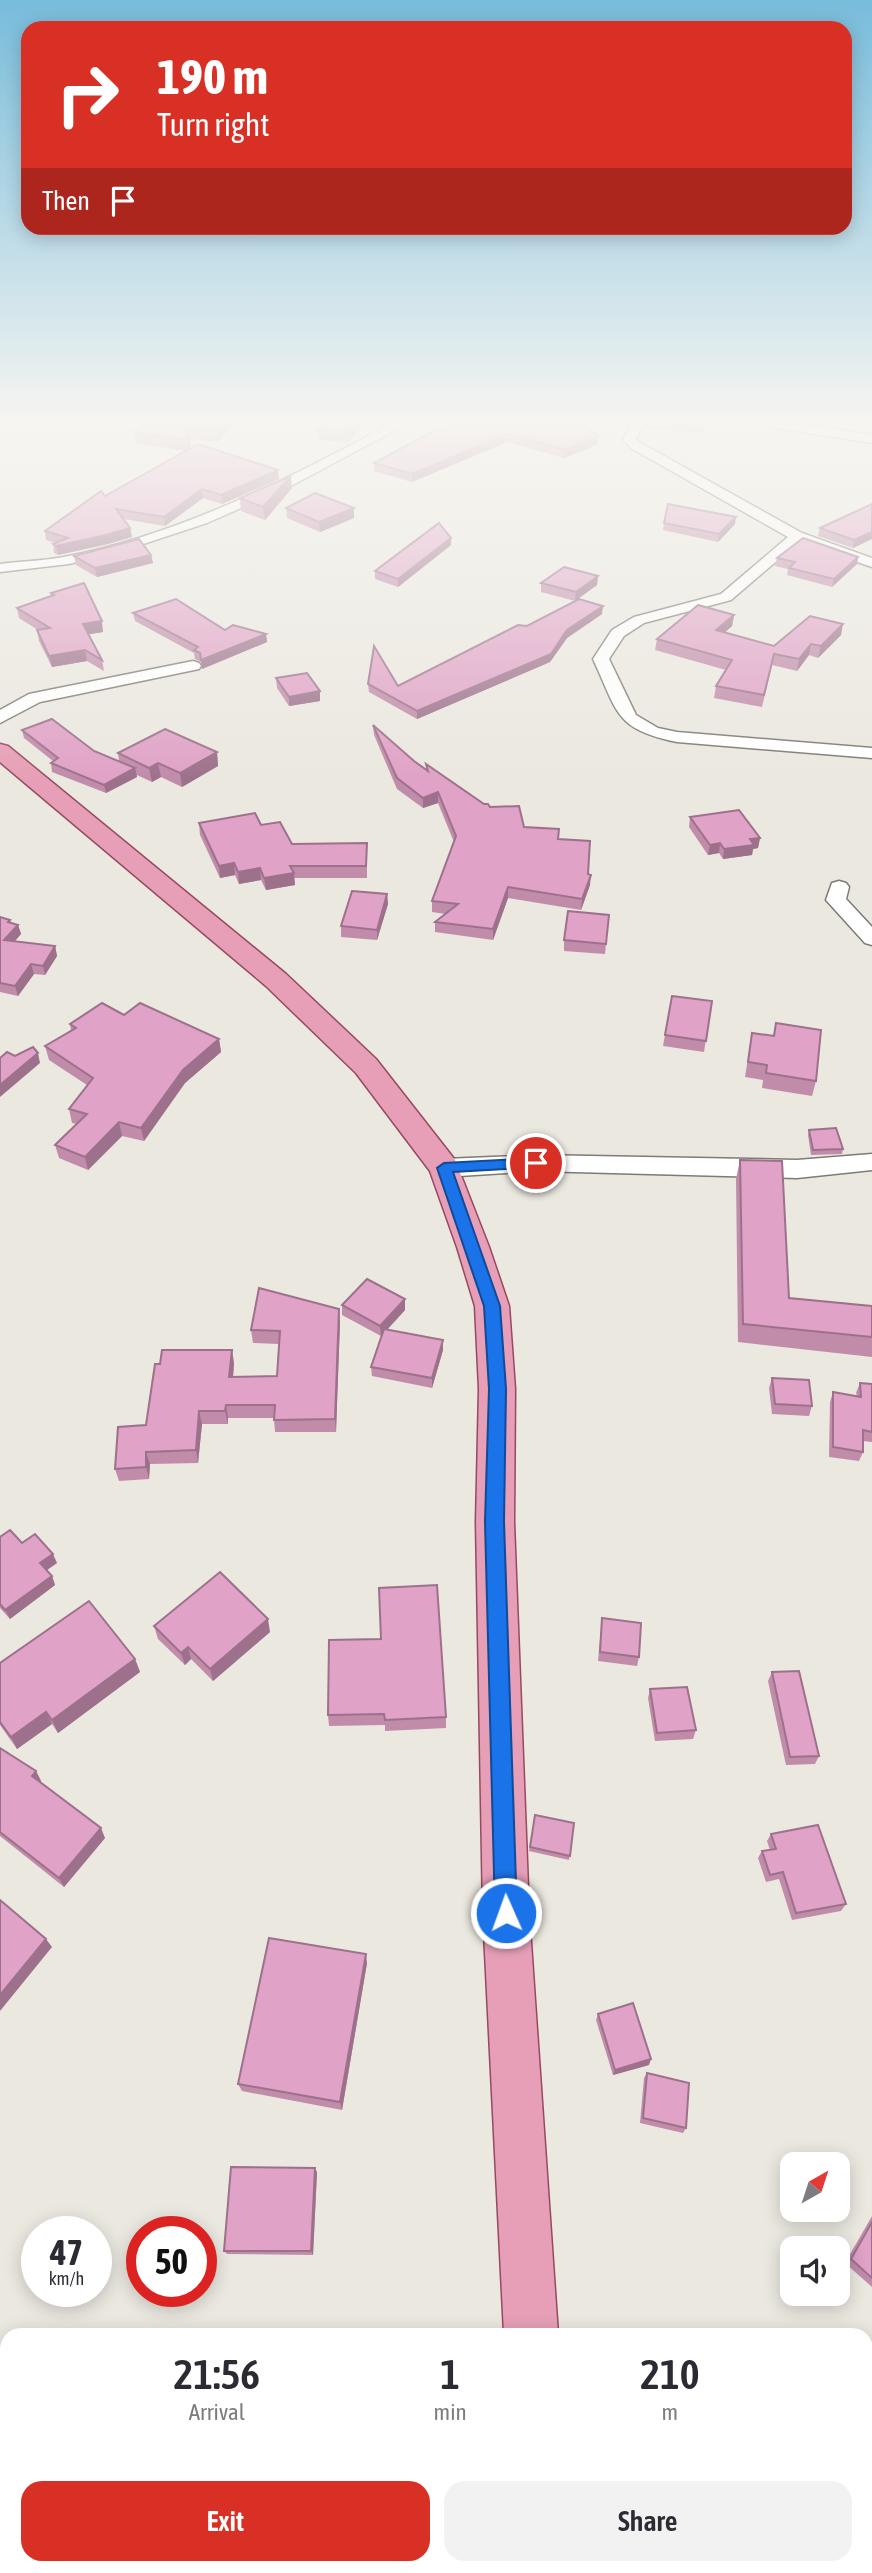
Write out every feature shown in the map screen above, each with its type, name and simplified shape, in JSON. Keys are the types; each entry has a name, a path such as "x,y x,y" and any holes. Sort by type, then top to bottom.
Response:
{"main road":[{"path":"0,751 276,980 366,1066 444,1168 492,1306 497,1389 495,1522 506,1913 531,2328"}],"street":[{"path":"0,568 66,561 146,539"},
{"path":"793,539 726,597 639,620 618,633 601,659 629,718 653,732 677,737 872,753"},
{"path":"806,539 872,563"},
{"path":"0,718 16,706 35,698 192,666"},
{"path":"839,887 836,900 872,939"},
{"path":"444,1168 536,1163 797,1169 872,1162"}],"building":[{"path":"65,539 87,539 56,546 53,544"},
{"path":"139,539 151,555 95,568 74,556"},
{"path":"418,539 450,539 398,579 375,571"},
{"path":"802,539 858,557 834,579 789,568 795,562 777,558"},
{"path":"564,567 598,576 576,592 541,583"},
{"path":"84,583 102,621 83,624 102,660 85,650 49,656 37,630 50,628 17,608 54,595 51,593"},
{"path":"176,599 225,630 233,625 266,634 201,660 200,653 194,650 198,647 133,613"},
{"path":"579,599 603,606 567,630 551,654 417,711 368,684 374,646 398,686 518,625 527,626"},
{"path":"698,605 734,615 716,630 774,646 810,616 843,624 821,646 811,644 799,659 774,654 764,695 716,686 732,660 657,639"},
{"path":"307,673 320,691 289,697 276,678"},
{"path":"52,719 94,751 135,768 104,785 51,763 58,758 22,730"},
{"path":"373,725 428,771 426,764 484,804 490,807 519,806 524,827 559,829 558,839 590,841 588,874 591,875 582,899 508,887 493,929 435,922 458,904 432,901 456,836 438,792 423,798 397,778"},
{"path":"165,729 217,752 180,773 158,763 149,768 118,753"},
{"path":"739,810 760,838 750,839 754,845 724,849 720,843 710,845 690,817"},
{"path":"255,813 261,825 280,822 292,844 367,843 366,866 290,866 294,873 264,878 260,868 238,872 234,863 219,866 199,823"},
{"path":"352,891 387,894 377,930 341,926"},
{"path":"568,911 609,915 606,944 564,940"},
{"path":"0,917 18,925 4,940 55,946 43,966 31,964 15,986 0,983"},
{"path":"672,996 712,1001 706,1041 665,1035"},
{"path":"102,1003 124,1015 140,1003 219,1039 183,1070 141,1128 119,1122 85,1157 55,1145 87,1114 69,1109 93,1078 45,1046 76,1028 70,1024"},
{"path":"776,1023 821,1030 816,1081 766,1073 767,1065 748,1062 752,1033 774,1036"},
{"path":"33,1047 38,1053 0,1085 0,1058 7,1052 15,1056"},
{"path":"836,1128 843,1149 813,1150 809,1130"},
{"path":"740,1160 782,1161 789,1298 872,1306 872,1337 743,1324"},
{"path":"367,1279 405,1299 380,1326 342,1305"},
{"path":"259,1288 339,1309 335,1419 274,1420 275,1405 226,1405 225,1411 199,1411 196,1450 146,1452 146,1467 115,1469 118,1427 146,1425 155,1364 160,1364 162,1350 232,1350 229,1377 277,1376 280,1331 251,1330"},
{"path":"384,1329 443,1340 432,1378 371,1367"},
{"path":"772,1378 809,1380 812,1406 775,1404"},
{"path":"860,1383 872,1384 872,1432 863,1430 863,1452 833,1447 833,1392 861,1397"},
{"path":"10,1530 22,1543 35,1534 53,1554 40,1563 52,1576 5,1610 0,1604 0,1537"},
{"path":"220,1572 268,1619 210,1669 188,1647 181,1653 154,1626"},
{"path":"437,1585 446,1717 385,1720 384,1714 328,1715 329,1640 381,1639 379,1588"},
{"path":"89,1601 135,1659 52,1720 46,1712 11,1737 0,1722 0,1663"},
{"path":"602,1618 641,1623 639,1657 600,1652"},
{"path":"799,1671 819,1756 790,1757 772,1672"},
{"path":"687,1687 696,1730 657,1733 650,1689"},
{"path":"0,1748 36,1771 32,1776 101,1828 59,1878 0,1832"},
{"path":"535,1815 574,1823 570,1856 530,1847"},
{"path":"818,1825 846,1904 796,1913 783,1872 770,1875 762,1851 776,1849 771,1834"},
{"path":"0,1900 46,1939 0,1995"},
{"path":"269,1938 366,1954 340,2102 238,2084"},
{"path":"633,2003 651,2059 615,2070 598,2014"},
{"path":"647,2073 689,2083 686,2128 643,2118"},
{"path":"231,2167 315,2168 311,2251 224,2251"},
{"path":"872,2222 872,2278 851,2259"}],"route":[{"path":"506,1913 495,1522 497,1389 492,1306 444,1168 536,1163"}]}
